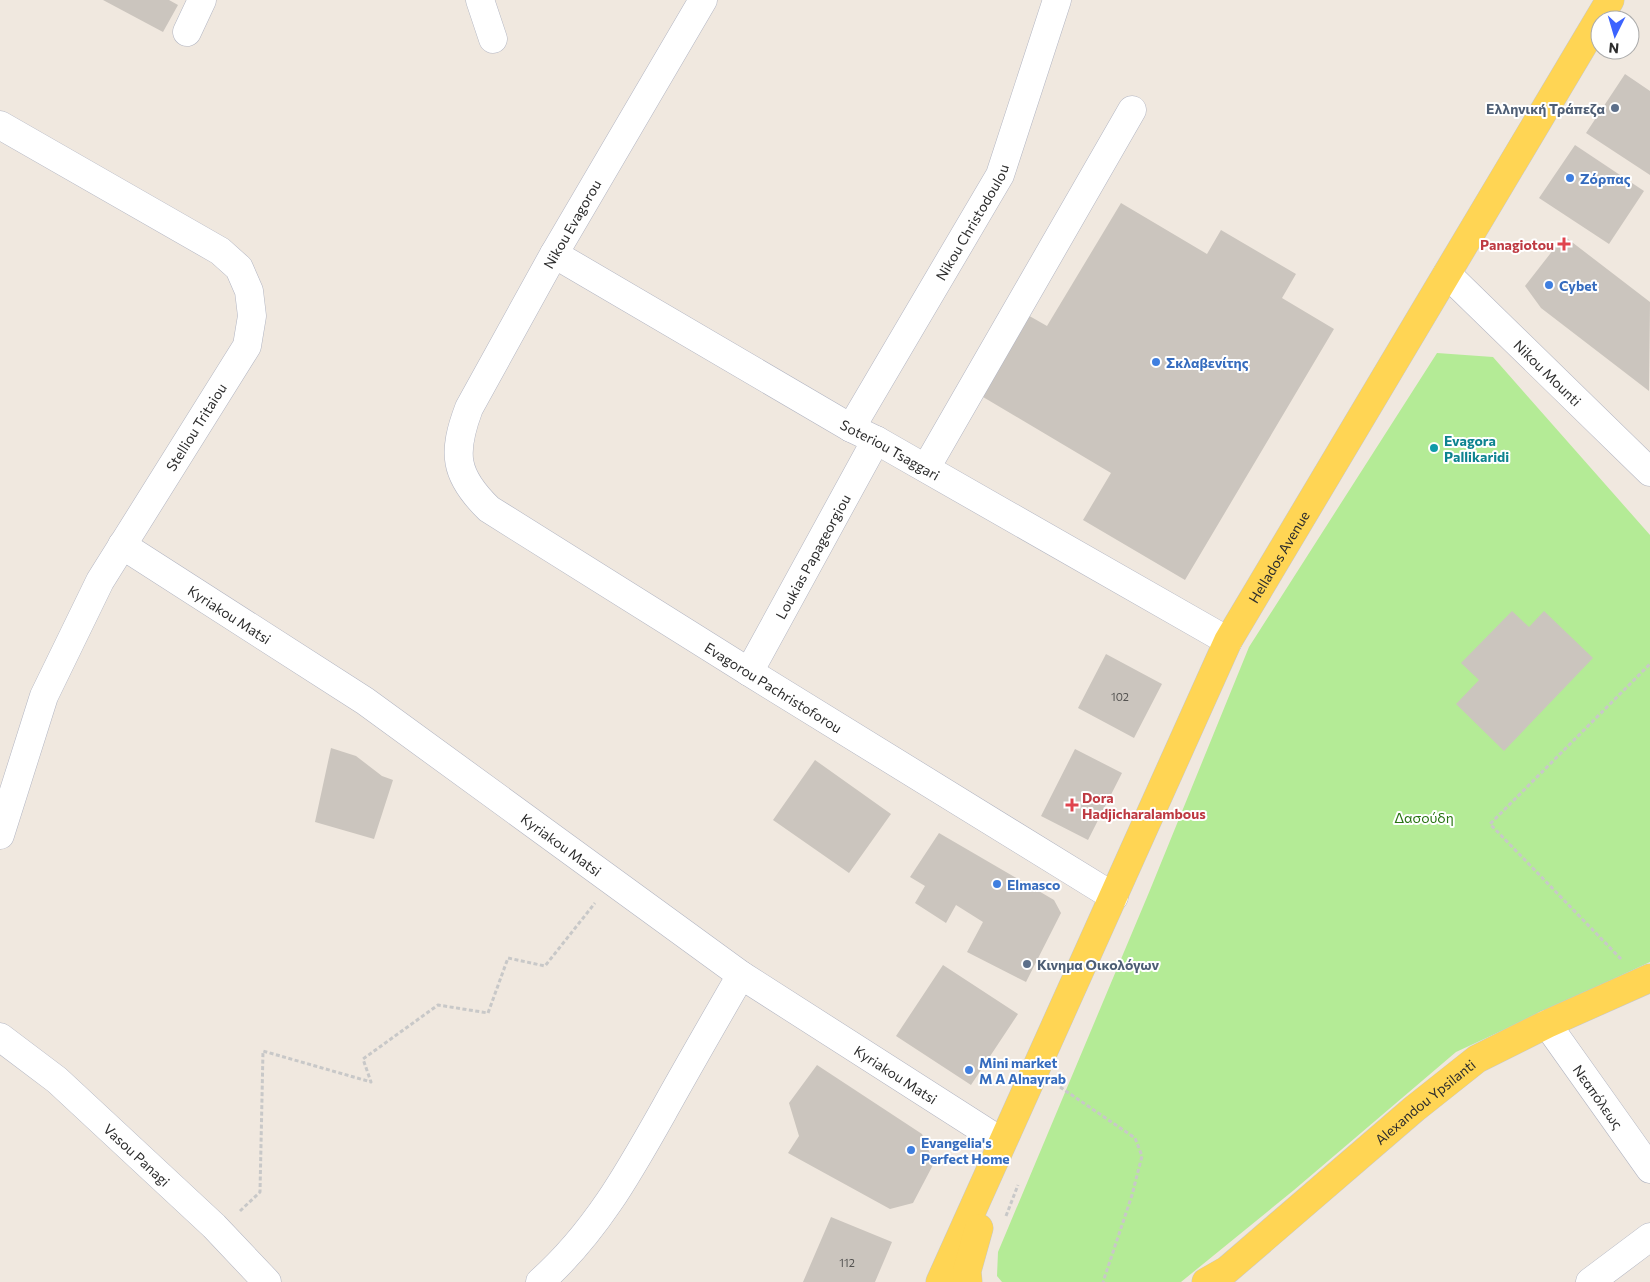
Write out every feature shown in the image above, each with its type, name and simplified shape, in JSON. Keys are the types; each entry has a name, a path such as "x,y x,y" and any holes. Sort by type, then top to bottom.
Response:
{"main road":[{"name":"Hellados Avenue","path":"940,1282 1228,642 1610,0"},
{"name":"Alexandou Ypsilanti","path":"1217,1278 1414,1109 1477,1059 1547,1024 1646,980"},
{"name":"Hellados Avenue","path":"968,1282 967,1271 1002,1142"}],"street":[{"path":"187,32 202,0"},
{"path":"480,0 493,40"},
{"name":"Nikou Evagorou","path":"458,455 460,430 469,408 554,254 703,0"},
{"name":"Nikou Christodoulou","path":"851,428 1000,175 1057,0"},
{"path":"926,468 1132,110"},
{"name":"Stelliou Tritaiou","path":"0,125 220,251 239,268 249,291 252,316 247,346 100,581 44,696 0,835"},
{"name":"Soteriou Tsaggari","path":"554,254 851,428 926,468 1228,642"},
{"name":"Nikou Mounti","path":"1447,274 1650,472"},
{"name":"Loukias Papageorgiou","path":"749,672 876,440"},
{"name":"Evagorou Pachristoforou","path":"458,455 462,476 474,494 489,509 1114,897"},
{"name":"Kyriakou Matsi","path":"122,545 365,701 741,975 1002,1142"},
{"path":"540,1282 596,1221 626,1176 741,975"},
{"name":"Νεαπόλεως","path":"1547,1024 1650,1169"},
{"name":"Vasou Panagi","path":"0,1037 57,1080 219,1231 268,1282"},
{"path":"1590,1282 1650,1237"}],"path":[{"path":"1646,980 1490,824 1650,664"},
{"path":"219,1231 260,1192 263,1050 370,1082 363,1059 438,1005 488,1013 508,958 545,966 612,881"},
{"path":"1060,1086 1135,1138 1142,1156 1132,1195 1103,1282"},
{"path":"1003,1224 1020,1180"}],"green space":[{"name":"Δασούδη","path":"1437,353 1493,357 1650,535 1650,962 1456,1052 1294,1190 1181,1282 1002,1282 997,1276 998,1252 1150,890 1249,647"}],"building":[{"path":"103,0 169,0 178,5 163,32"},
{"path":"1625,74 1650,91 1650,175 1586,133"},
{"path":"1575,145 1644,191 1609,244 1539,198"},
{"name":"Σκλαβενίτης","path":"1121,203 1207,254 1221,230 1296,274 1282,298 1334,329 1185,580 1083,520 1111,473 978,394 1026,314 1047,326"},
{"path":"1564,236 1650,302 1649,391 1541,308 1525,286"},
{"path":"1512,611 1529,627 1544,611 1593,658 1504,751 1456,704 1479,680 1461,663"},
{"path":"1106,654 1162,684 1134,738 1078,708"},
{"path":"331,748 356,756 382,776 393,780 374,839 315,822"},
{"path":"1075,749 1122,773 1088,840 1041,816"},
{"path":"815,760 891,814 849,873 773,820"},
{"path":"939,833 1054,900 1061,913 1026,982 967,952 983,922 956,905 946,923 915,903 925,886 910,877"},
{"path":"943,965 1018,1014 971,1085 896,1036"},
{"path":"817,1065 922,1134 934,1163 913,1203 890,1209 788,1153 799,1136 789,1103"},
{"path":"831,1217 892,1242 875,1282 803,1282"}],"place":[{"name":"Ελληνική Τράπεζα","path":"1615,108"},
{"name":"Ζόρπας","path":"1570,178"},
{"name":"Panagiotou","path":"1564,244"},
{"name":"Cybet","path":"1549,285"},
{"name":"Σκλαβενίτης","path":"1156,362"},
{"name":"Evagora Pallikaridi","path":"1434,448"},
{"name":"Dora Hadjicharalambous","path":"1072,805"},
{"name":"Elmasco","path":"997,884"},
{"name":"Κινημα Οικολόγων","path":"1027,964"},
{"name":"Mini market M A Alnayrab","path":"969,1070"},
{"name":"Evangelia's Perfect Home","path":"911,1150"}]}
